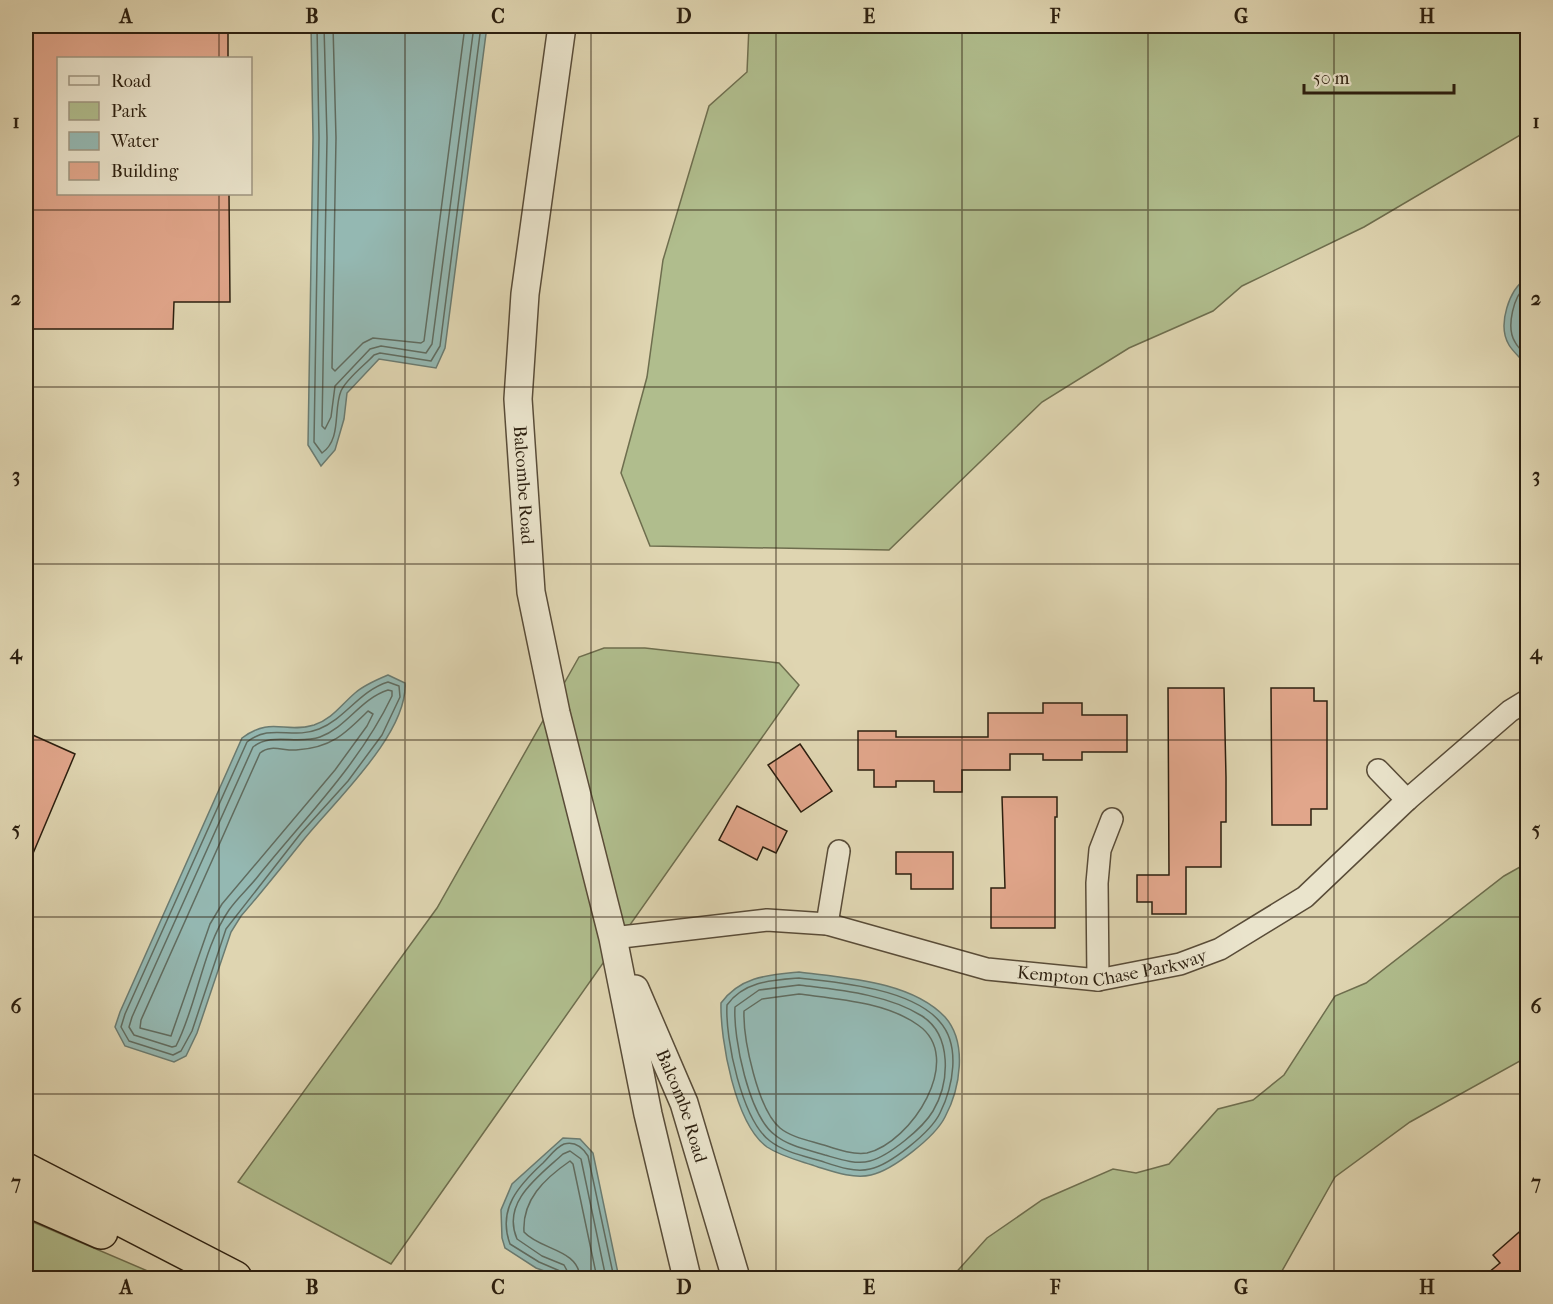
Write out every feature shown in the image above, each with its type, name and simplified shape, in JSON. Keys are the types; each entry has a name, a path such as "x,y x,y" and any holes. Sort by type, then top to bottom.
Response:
{"highway":[{"path":"26,1170 235,1278"},
{"path":"26,1199 207,1278"}],"street":[{"name":"Balcombe Road","path":"562,26 525,294 518,399 523,498 536,620 556,713 613,939 651,1125 687,1278"},
{"name":"Kempton Chase Parkway","path":"613,939 767,920 827,924 987,969 1098,980 1180,964 1220,949 1305,897 1407,800 1510,711 1527,700"},
{"path":"1378,770 1407,800"},
{"path":"1098,980 1097,883 1100,850 1112,819"},
{"path":"827,924 839,851"},
{"name":"Balcombe Road","path":"613,939 684,1103 736,1278"}],"green space":[{"path":"749,26 1527,26 1527,131 1364,227 1242,286 1213,311 1129,348 1042,402 889,550 650,546 621,473 647,377 663,260 709,106 747,72"},
{"path":"604,648 645,648 779,663 799,685 391,1264 238,1182 437,908 579,657"},
{"path":"1527,863 1527,1057 1410,1122 1335,1177 1278,1278 951,1278 987,1238 1042,1200 1113,1169 1136,1173 1169,1164 1218,1109 1253,1100 1284,1075 1335,996 1366,983 1504,876"},
{"path":"26,1219 164,1278 37,1278 26,1273"}],"water":[{"path":"311,26 487,26 445,348 436,368 379,359 347,393 344,419 335,450 321,466 308,445 313,138"},
{"path":"1527,278 1527,366 1509,345 1504,328 1510,299"},
{"path":"388,675 405,683 403,702 395,723 368,765 241,916 231,932 197,1033 186,1056 174,1062 125,1046 115,1027 120,1012 242,738 262,728 294,728 314,725 331,715 359,690"},
{"path":"799,972 876,983 914,996 931,1005 945,1017 957,1040 958,1080 945,1117 923,1143 880,1172 864,1176 844,1174 792,1158 767,1147 756,1136 738,1101 723,1037 721,1003 737,987 756,978"},
{"path":"563,1138 580,1139 593,1153 619,1278 564,1278 536,1268 505,1248 502,1238 501,1210 512,1184"}],"building":[{"path":"26,26 228,26 228,57 57,57 57,195 229,195 230,302 174,302 173,329 26,329"},
{"path":"1168,688 1224,688 1226,822 1221,822 1221,867 1186,867 1186,914 1152,914 1152,902 1137,902 1137,875 1169,875"},
{"path":"1271,688 1314,688 1314,701 1327,701 1327,809 1311,809 1311,825 1272,825"},
{"path":"1043,703 1082,703 1082,715 1127,715 1127,752 1082,752 1082,760 1043,760 1043,754 1010,754 1010,770 962,770 962,792 934,792 934,781 896,781 896,787 874,787 874,770 858,770 858,731 896,731 896,737 988,737 988,713 1043,713"},
{"path":"26,732 75,754 26,870"},
{"path":"800,744 832,791 801,812 768,765"},
{"path":"1002,797 1057,797 1055,928 991,928 991,888 1005,888"},
{"path":"737,806 787,831 776,853 763,847 757,860 719,840"},
{"path":"896,852 953,852 953,889 911,889 911,874 896,874"},
{"path":"1527,1225 1527,1278 1482,1278 1500,1263 1493,1255"}]}
